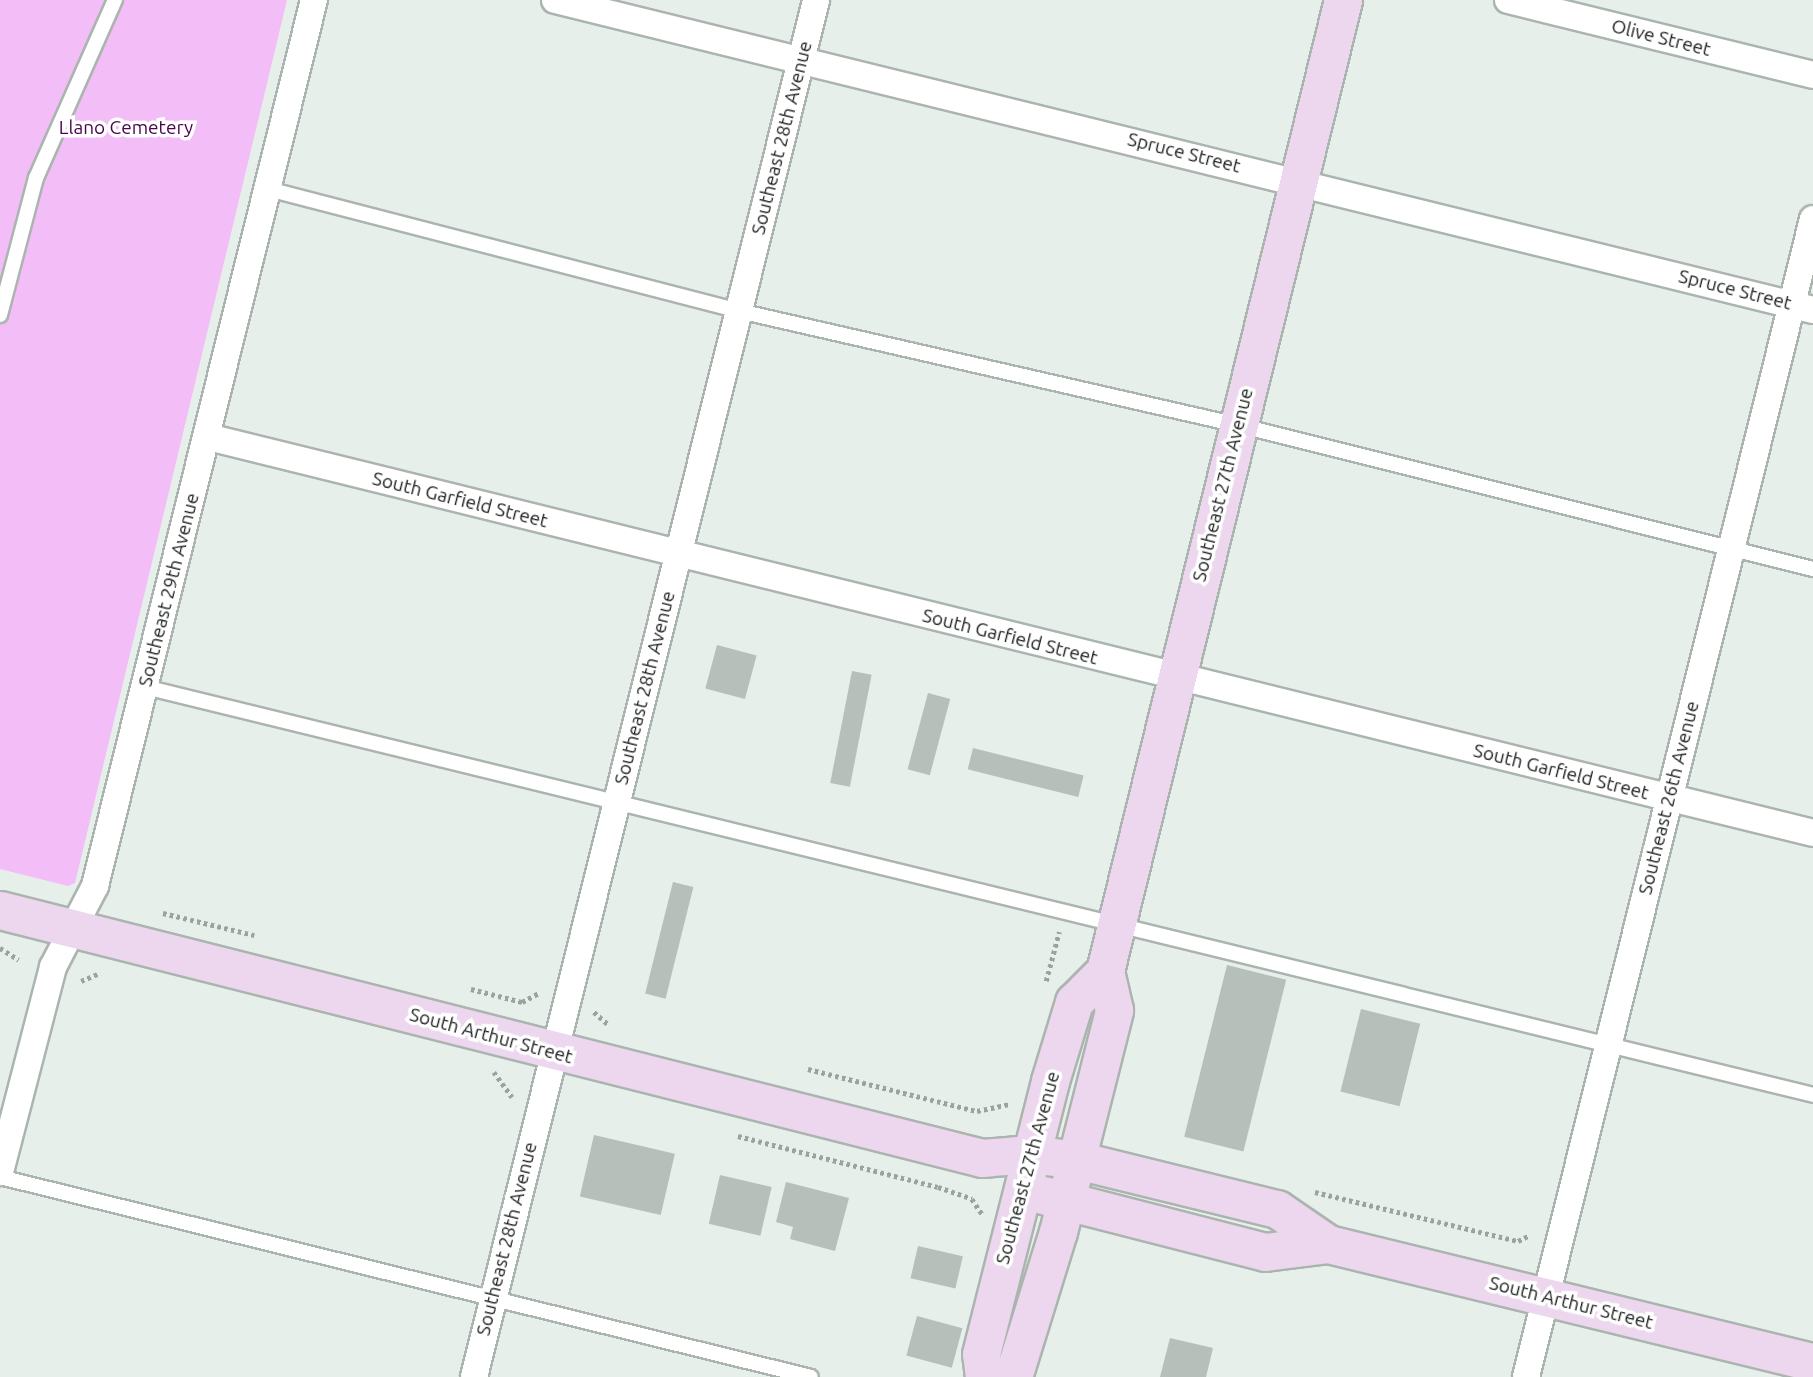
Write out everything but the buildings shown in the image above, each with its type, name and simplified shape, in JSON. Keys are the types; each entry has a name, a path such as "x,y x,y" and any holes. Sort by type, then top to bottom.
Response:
{"main road":[{"name":"Southeast 27th Avenue","path":"1013,1377 1065,1204 1114,1010 1105,971 1343,0"},
{"name":"South Arthur Street","path":"0,910 1026,1170 1065,1204 1265,1252 1328,1244 1813,1362"},
{"name":"Southeast 27th Avenue","path":"984,1377 981,1354 1026,1170 1074,1002 1105,971"},
{"name":"South Arthur Street","path":"1026,1170 1077,1160 1277,1209 1328,1244"}],"street":[{"name":"Southeast 29th Avenue","path":"0,1172 52,967 95,886 314,0"},
{"name":"Spruce Street","path":"555,0 1803,307"},
{"name":"Southeast 28th Avenue","path":"474,1377 552,1052 679,555 816,0"},
{"name":"Olive Street","path":"1508,0 1813,75"},
{"name":"Southeast 26th Avenue","path":"1526,1377 1730,548 1803,307 1813,219"},
{"name":"South Garfield Street","path":"208,437 1175,678 1813,833"}],"lane":[{"path":"0,315 36,178 115,0"},
{"path":"268,189 739,311 1238,425 1813,569"},
{"path":"145,687 1813,1095"},
{"path":"0,1177 811,1377"}],"path":[{"path":"153,911 254,934"},
{"path":"1043,993 1064,912"},
{"path":"0,948 19,960"},
{"path":"78,985 94,972 107,975"},
{"path":"471,989 522,1002 540,992 544,980"},
{"path":"593,1008 608,1024"},
{"path":"483,1068 512,1089 512,1104"},
{"path":"808,1069 977,1111 995,1112 1014,1096"},
{"path":"738,1136 960,1195 971,1199 983,1222"},
{"path":"1307,1190 1518,1241 1530,1236 1533,1223"}],"green space":[{"name":"Llano Cemetery","path":"0,0 287,0 75,883 68,886 0,869"}]}
